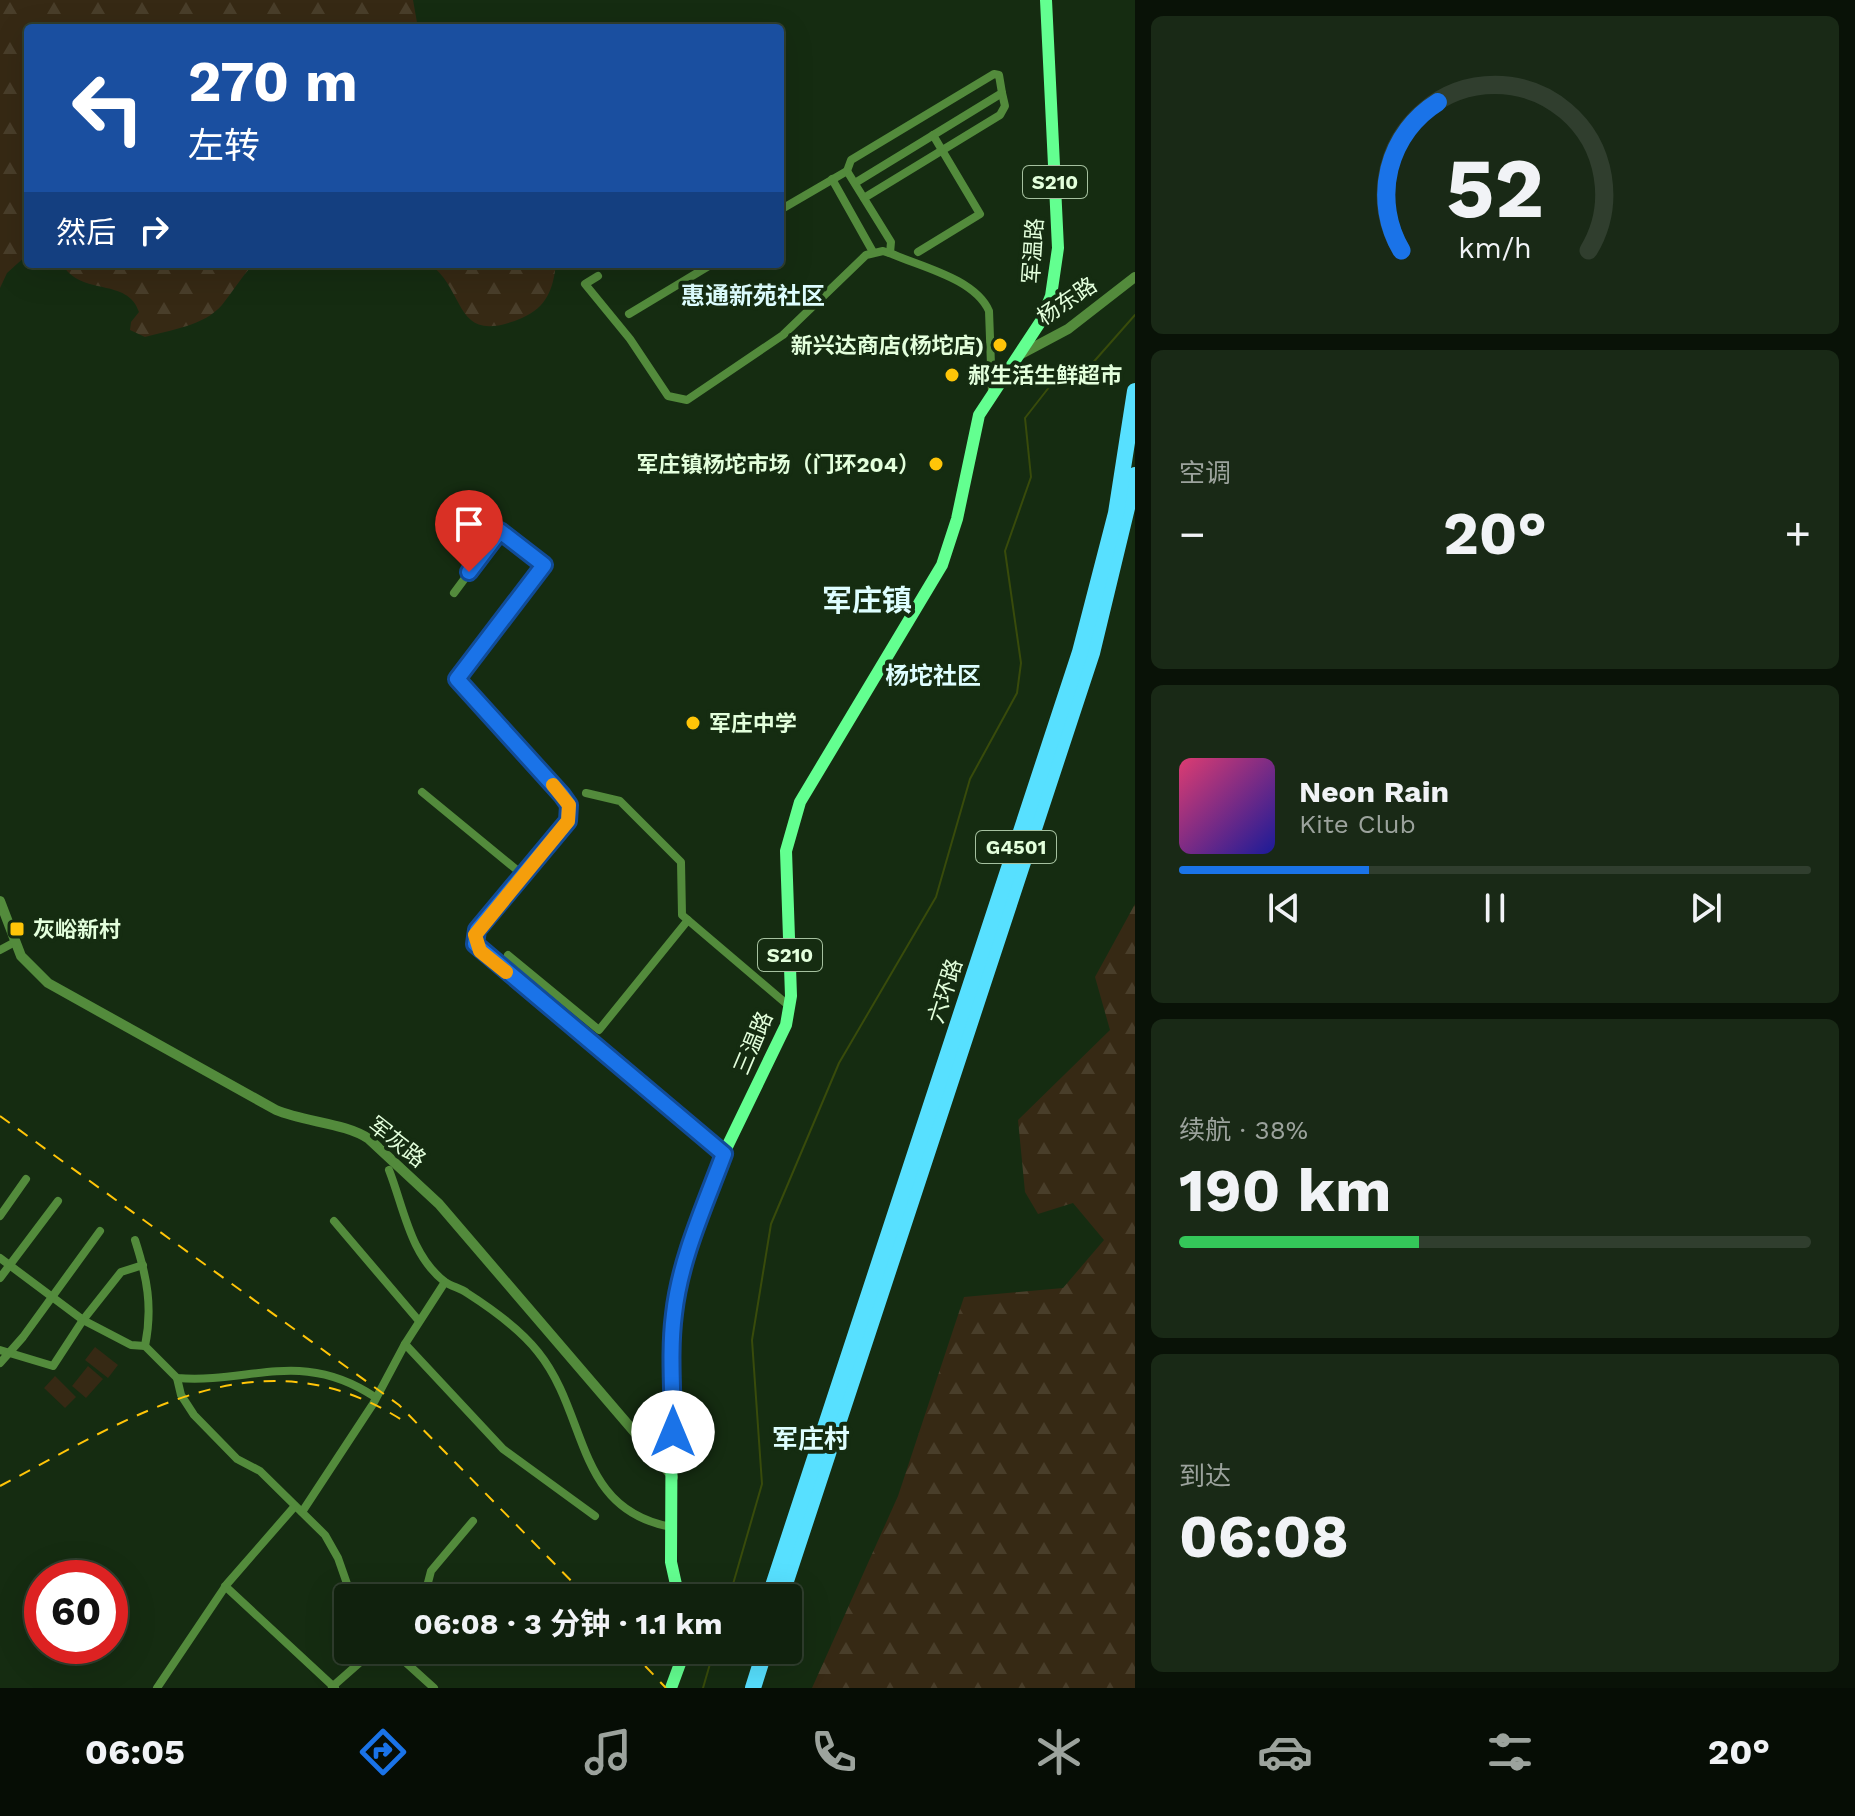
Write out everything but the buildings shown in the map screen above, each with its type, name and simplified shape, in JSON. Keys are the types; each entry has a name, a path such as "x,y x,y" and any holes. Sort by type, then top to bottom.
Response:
{"highway":[{"name":"六环路","path":"785,1584 1080,652 1116,513 1135,391"},
{"name":"六环路","path":"774,1584 1092,653 1135,475"},
{"path":"741,1688 749,1664"},
{"path":"753,1688 761,1664"}],"main road":[{"name":"军温路","path":"973,436 992,392 1041,321 1056,273 1046,0"},
{"name":"三温路","path":"676,1584 671,1562 671,1527 672,1341 676,1299 696,1228 724,1154 777,1049 789,1006 786,851 791,827 800,802 942,565 957,519 973,436"},
{"path":"671,1688 680,1664"}],"street":[{"path":"784,208 847,171 851,160 994,74 1002,81 1004,110 1000,115 864,198"},
{"path":"855,183 1002,93"},
{"path":"918,252 980,214 933,135"},
{"path":"847,171 891,242 890,253"},
{"path":"832,179 873,252"},
{"path":"598,276 585,284 630,339 668,396 687,400 783,335 873,252 890,253 957,282 985,303 989,311 992,392"},
{"path":"629,314 705,268"},
{"name":"杨东路","path":"1019,355 1068,329 1135,277"},
{"path":"454,593 500,531 544,565 457,679 569,805 568,821 477,930 475,944 724,1154"},
{"path":"422,792 523,875"},
{"path":"586,793 620,801 681,862 682,915 789,1006"},
{"name":"军灰路","path":"0,901 15,942 28,966 48,983 182,1060 293,1117 360,1132 369,1139 439,1204 673,1477"},
{"path":"508,955 599,1030 688,920"},
{"path":"0,950 15,942"},
{"path":"389,1170 410,1238 445,1282 465,1291 516,1329 539,1353 563,1394 594,1477 618,1504 644,1522 671,1527"},
{"path":"0,1216 26,1179"},
{"path":"0,1278 58,1201"},
{"path":"334,1221 419,1321"},
{"path":"0,1363 4,1351 53,1297 100,1231"},
{"path":"135,1240 143,1265 151,1317 145,1346"},
{"path":"0,1258 83,1320 131,1345 145,1346 177,1378 181,1395 194,1415 237,1459 260,1471 325,1535 347,1584"},
{"path":"4,1351 53,1366 83,1320 121,1272 143,1265"},
{"path":"157,1688 225,1586 298,1509 375,1397 445,1282"},
{"path":"405,1344 503,1449 595,1516"},
{"path":"177,1378 193,1379 268,1369 316,1373 352,1382 375,1397"},
{"path":"428,1584 431,1571 473,1521"},
{"path":"225,1586 333,1687 358,1664"},
{"path":"407,1664 434,1688"}],"green space":[{"path":"0,0 413,0 417,24 24,24 24,258 7,273 0,288"},
{"path":"65,268 250,268 222,305 206,318 145,337 130,330 131,322 139,312 125,294 70,274"},
{"path":"434,268 555,268 551,289 543,303 531,314 500,325 484,326 473,321 464,313"},
{"path":"1135,904 1135,1688 812,1688 898,1496 964,1297 1063,1288 1104,1240 1073,1203 1038,1214 1025,1192 1018,1120 1110,1030 1095,977"},
{"path":"95,1347 118,1365 108,1378 85,1360"},
{"path":"88,1366 103,1379 86,1398 72,1386"},
{"path":"55,1376 76,1397 65,1408 44,1388"}],"waterway":[{"path":"733,1584 762,1484 752,1340 771,1224 839,1063 936,897 970,779 1017,693 1021,663 1005,551 1031,477 1025,418 1050,386 1090,366 1135,315"},
{"path":"703,1688 710,1664"}],"railway":[{"path":"0,1116 399,1405 574,1584"},
{"path":"0,1486 149,1410 199,1392 250,1382 301,1383 354,1396 408,1424"},
{"path":"643,1664 666,1688"}],"slow traffic":[{"path":"506,972 480,951 475,944 475,935 568,821 569,805 553,785"}],"place":[{"name":"新兴达商店(杨坨店)","path":"1000,345"},
{"name":"郝生活生鲜超市","path":"952,375"},
{"name":"军庄镇杨坨市场（门环204）","path":"936,464"},
{"name":"军庄中学","path":"693,723"},
{"name":"灰峪新村","path":"17,929"}],"district":[{"name":"惠通新苑社区","path":"753,296"},
{"name":"军庄镇","path":"867,600"},
{"name":"杨坨社区","path":"933,676"},
{"name":"军庄村","path":"811,1439"}],"route":[{"path":"469,572 500,531 544,565 457,679 461,687 562,795 570,812 568,821 477,930 475,944 724,1154 696,1228 676,1299 672,1341 673,1432"}]}
